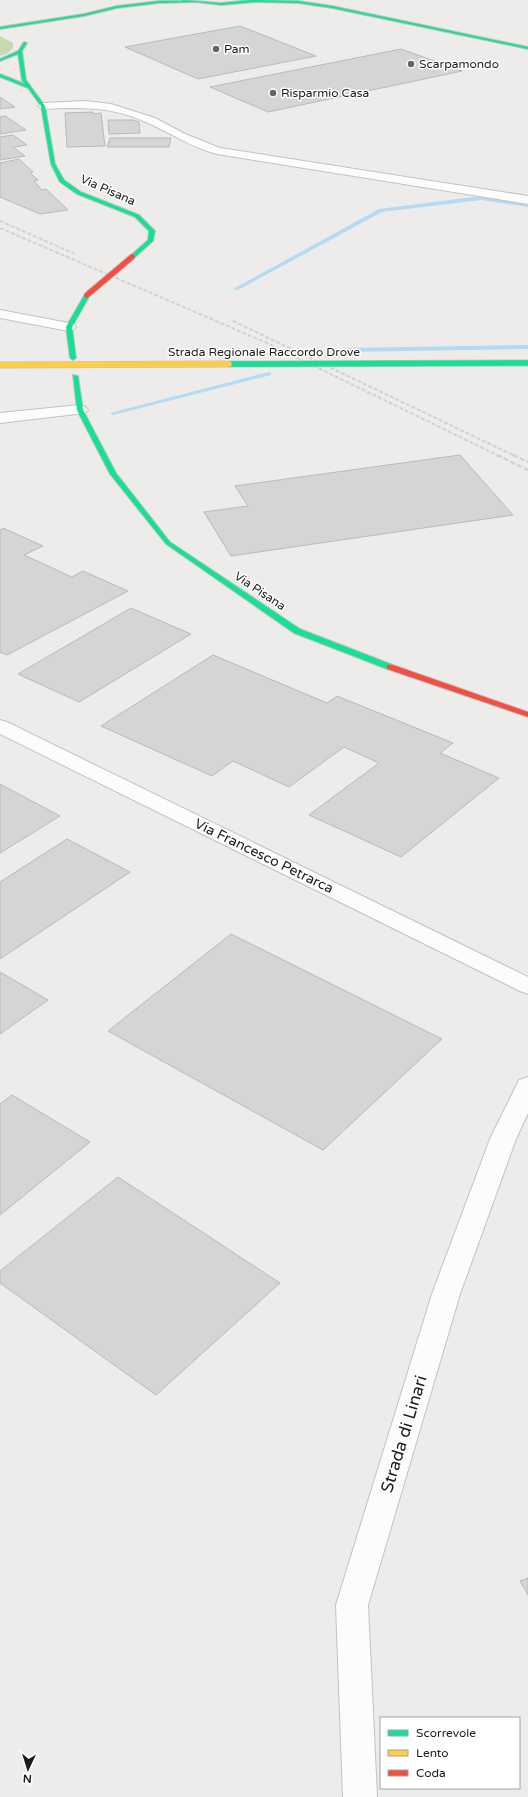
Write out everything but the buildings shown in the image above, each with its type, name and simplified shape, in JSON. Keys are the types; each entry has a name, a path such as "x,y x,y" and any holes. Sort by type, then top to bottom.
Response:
{"street":[{"path":"0,28 84,15 138,0"},
{"path":"184,0 194,2"},
{"path":"117,7 160,2 221,4 260,0 306,3 354,10 446,32 528,48"},
{"path":"326,0 354,10"},
{"path":"49,29 84,15"},
{"path":"0,31 15,35 22,39 25,43 25,48 20,52 0,60"},
{"path":"25,43 35,37"},
{"name":"Via Pisana","path":"20,52 22,72 28,87 43,106 53,164 62,180 79,193 137,216 152,231 151,240 87,295 69,327"},
{"name":"Via Pisana","path":"0,75 28,87"},
{"path":"43,106 101,105 151,120 181,136 217,151 528,200"},
{"path":"0,314 69,327 73,358"},
{"name":"Strada Regionale Raccordo Drove","path":"0,365 528,363"},
{"name":"Via Pisana","path":"75,376 80,410 113,474 168,543 297,631 433,683 528,715"},
{"path":"0,418 80,410"},
{"name":"Via Francesco Petrarca","path":"0,726 528,986"},
{"name":"Strada di Linari","path":"360,1797 352,1605 446,1294 503,1139 528,1086"}],"green space":[{"path":"0,36 13,43 13,48 8,53 0,56"}],"waterway":[{"path":"236,289 381,210 481,198 528,205"},
{"path":"348,350 528,347"},
{"path":"113,413 269,374"}],"railway":[{"path":"0,221 75,254"},
{"path":"0,228 267,343 499,456"},
{"path":"233,321 515,456"},
{"path":"497,455 528,470"},
{"path":"513,455 528,462"}],"traffic: fast":[{"path":"184,0 221,4 263,0"},
{"path":"258,1 298,2 332,7 528,48"},
{"path":"0,28 84,15 117,7 159,2 194,2"},
{"path":"0,60 19,52 25,43"},
{"path":"20,52 24,80 43,106 53,164 62,181 79,193 137,216 152,231 151,240 132,257"},
{"path":"0,75 28,87"},
{"path":"73,358 69,327 87,295"},
{"path":"229,364 528,363"},
{"path":"75,376 80,410 113,474 168,543 297,631 390,667"}],"traffic: jam":[{"path":"87,295 132,257"},
{"path":"390,667 528,715"}],"traffic: slow":[{"path":"0,365 229,364"}],"place":[{"name":"Pam","path":"216,49"},
{"name":"Scarpamondo","path":"411,64"},
{"name":"Risparmio Casa","path":"273,93"}]}
